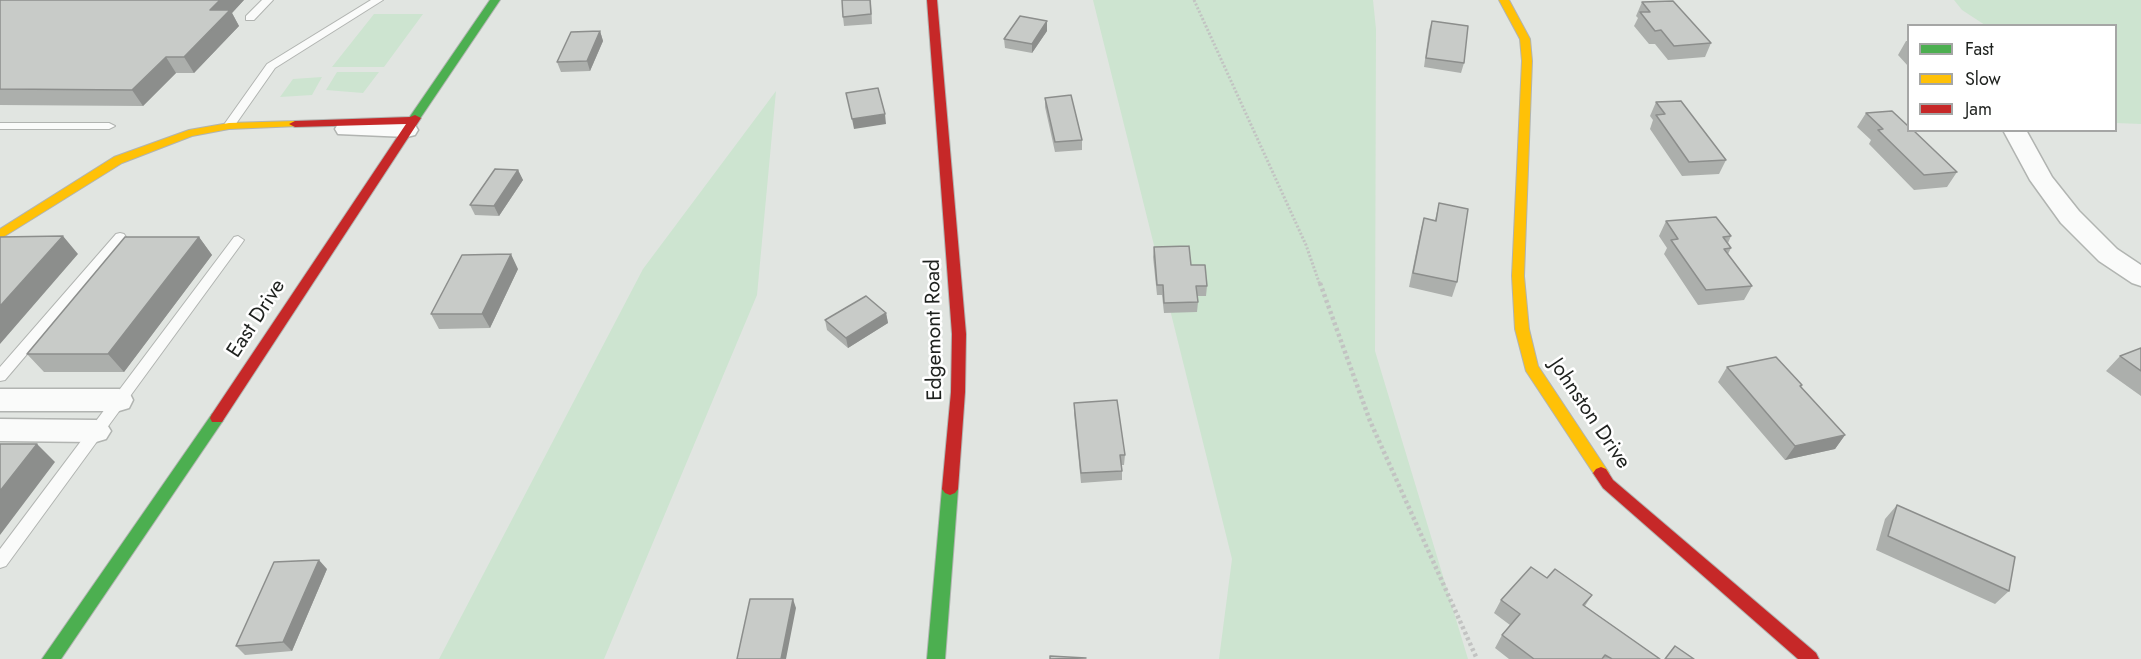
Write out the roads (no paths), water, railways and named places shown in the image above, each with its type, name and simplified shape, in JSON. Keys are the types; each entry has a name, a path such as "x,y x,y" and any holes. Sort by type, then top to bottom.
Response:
{"street":[{"name":"East Drive","path":"51,659 226,405 495,0"},
{"name":"Edgemont Road","path":"932,0 953,234 959,334 958,392 936,659"},
{"name":"Johnston Drive","path":"1504,0 1525,39 1527,61 1518,276 1522,329 1531,367 1608,484 1810,659"},
{"path":"0,235 118,160 180,136 229,126 318,124 335,129 410,125"},
{"path":"2015,132 2042,180 2070,218 2108,255 2141,277"},
{"path":"0,399 119,400"},
{"path":"0,430 96,430"}],"lane":[{"path":"250,18 268,0"},
{"path":"229,126 271,66 378,0"},
{"path":"0,126 109,126"},
{"path":"0,376 120,237"},
{"path":"0,561 237,240"}]}
